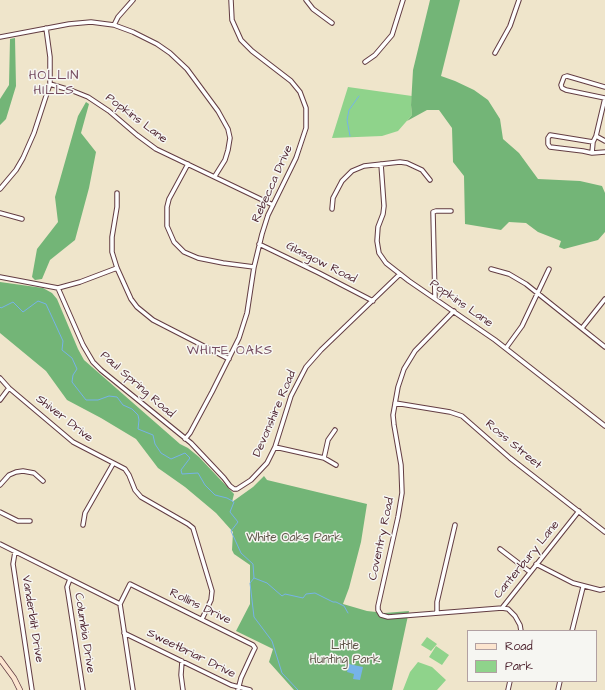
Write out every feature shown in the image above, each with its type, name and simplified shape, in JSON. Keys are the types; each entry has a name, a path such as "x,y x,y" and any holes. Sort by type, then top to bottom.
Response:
{"street":[{"path":"114,25 118,17 133,0"},
{"name":"Rebecca Drive","path":"185,438 198,419 239,338 245,321 254,267 265,223 303,141 306,128 306,108 300,92 291,81 252,51 240,38 232,20 231,0"},
{"path":"306,0 313,9 332,23"},
{"path":"365,62 375,55 392,35 403,0"},
{"path":"495,53 510,26 519,0"},
{"path":"0,37 83,22 114,25 140,35 157,44 170,53 187,69 218,111 228,129 230,142 225,160 215,176"},
{"path":"0,189 16,170 26,152 34,133 50,84 50,57 46,28"},
{"path":"592,154 593,142 596,136 605,98 566,90 562,88 561,85 564,77 567,76 605,87"},
{"name":"Popkins Lane","path":"50,84 88,97 109,110 150,145 273,205"},
{"path":"593,142 555,135 550,135 548,138 548,144 550,147 582,150 592,154 605,152"},
{"path":"596,136 605,141"},
{"path":"332,209 333,198 346,176 361,167 400,162 410,164 422,170 430,180"},
{"path":"188,164 167,207 167,226 174,242 184,252 198,258 254,267"},
{"name":"Popkins Lane","path":"381,164 384,206 376,234 377,244 384,260 400,274 506,348 605,426"},
{"path":"117,193 117,207 111,245 112,255 116,268 131,300 144,314 162,326 229,359"},
{"path":"435,298 433,212 451,211"},
{"path":"0,213 22,220"},
{"name":"Glasgow Road","path":"259,244 373,301"},
{"path":"0,277 58,288 80,282 116,268"},
{"path":"491,269 499,270 516,277 605,347"},
{"path":"506,348 522,326 549,269"},
{"name":"Devonshire Road","path":"234,489 239,489 244,486 258,474 267,463 275,447 291,396 302,373 321,350 400,274"},
{"name":"Paul Spring Road","path":"58,288 83,345 93,362 185,438 234,489"},
{"path":"582,328 605,299"},
{"name":"Coventry Road","path":"388,617 381,615 378,610 378,606 402,493 401,465 394,425 395,403 400,381 411,358 420,345 454,311"},
{"name":"Shiver Drive","path":"0,378 9,388 73,442 127,472 141,497 188,524 194,530 212,591 211,600 202,619"},
{"path":"0,400 9,388"},
{"name":"Ross Street","path":"395,403 450,412 462,416 510,458 605,532"},
{"path":"324,458 328,440 335,430"},
{"path":"275,447 324,458 336,465"},
{"path":"83,525 85,513 114,464"},
{"path":"0,485 9,475 23,471 34,474 43,481"},
{"name":"Canterbury Lane","path":"388,617 502,608 579,511"},
{"path":"0,512 18,521 30,521"},
{"path":"437,613 437,602 455,526"},
{"path":"0,544 120,604 133,690"},
{"path":"500,549 530,572"},
{"name":"Vanderbilt Drive","path":"15,552 13,564 32,690"},
{"path":"536,564 573,583 600,590 605,589"},
{"name":"Columbia Drive","path":"70,579 68,592 83,690"},
{"name":"Rollins Drive","path":"120,604 130,584 253,645 254,652 241,678 238,689"},
{"path":"572,630 583,586"},
{"path":"502,608 508,610 514,616 520,625 521,630"},
{"name":"Sweetbriar Drive","path":"124,633 238,689 250,690"},
{"path":"0,659 14,678 20,690"},
{"path":"182,661 181,675 183,690"}],"green space":[{"path":"430,0 460,0 441,76 474,90 488,100 500,119 503,139 519,153 538,179 580,181 602,186 605,193 605,232 598,240 564,249 559,247 561,241 538,232 526,223 509,222 501,230 465,224 464,176 453,162 452,128 439,110 427,110 407,121 412,115 411,105 413,70"},
{"path":"15,38 16,86 6,119 0,125 0,99 9,85 10,39"},
{"path":"348,87 412,96 412,115 398,131 382,136 332,138"},
{"path":"86,102 89,104 81,133 96,152 89,188 75,240 50,260 42,279 35,280 32,277 37,249 58,222 55,197 78,116"},
{"path":"0,282 43,288 52,293 57,299 84,360 180,444 188,448 199,457 234,494 232,502 253,487 264,476 267,480 367,504 361,542 349,588 343,604 367,611 385,613 409,611 392,690 294,690 269,662 273,649 236,631 250,604 250,565 234,554 232,550 233,532 216,513 185,487 158,468 136,439 67,400 46,371 0,333"},
{"path":"427,637 437,644 431,651 421,645"},
{"path":"436,646 449,655 442,665 429,657"},
{"path":"418,662 432,667 446,680 437,690 403,690 410,672"}],"water":[{"path":"349,664 363,667 360,680 353,679 354,674 347,672"}],"waterway":[{"path":"350,136 347,120 349,110 359,96"},
{"path":"0,307 1,308 13,302 23,312 38,301 46,304 63,341 62,350 72,358 77,369 73,375 72,382 86,400 98,400 109,396 117,397 123,405 132,409 138,415 138,429 153,435 155,444 161,453 171,459 185,453 190,458 181,470 182,474 198,473 205,485 215,495 227,498 234,502 230,512 238,522 231,531 241,553 253,564 254,578 250,583 254,617 272,641 282,673 298,690"},
{"path":"254,578 267,583 282,596 285,594 303,598 306,594 315,593 344,606 348,613"}],"district":[{"name":"HOLLIN HILLS","path":"54,84"},
{"name":"WHITE OAKS","path":"230,351"}],"park label":[{"name":"White Oaks Park","path":"294,538"},
{"name":"Little Hunting Park","path":"345,653"}]}
